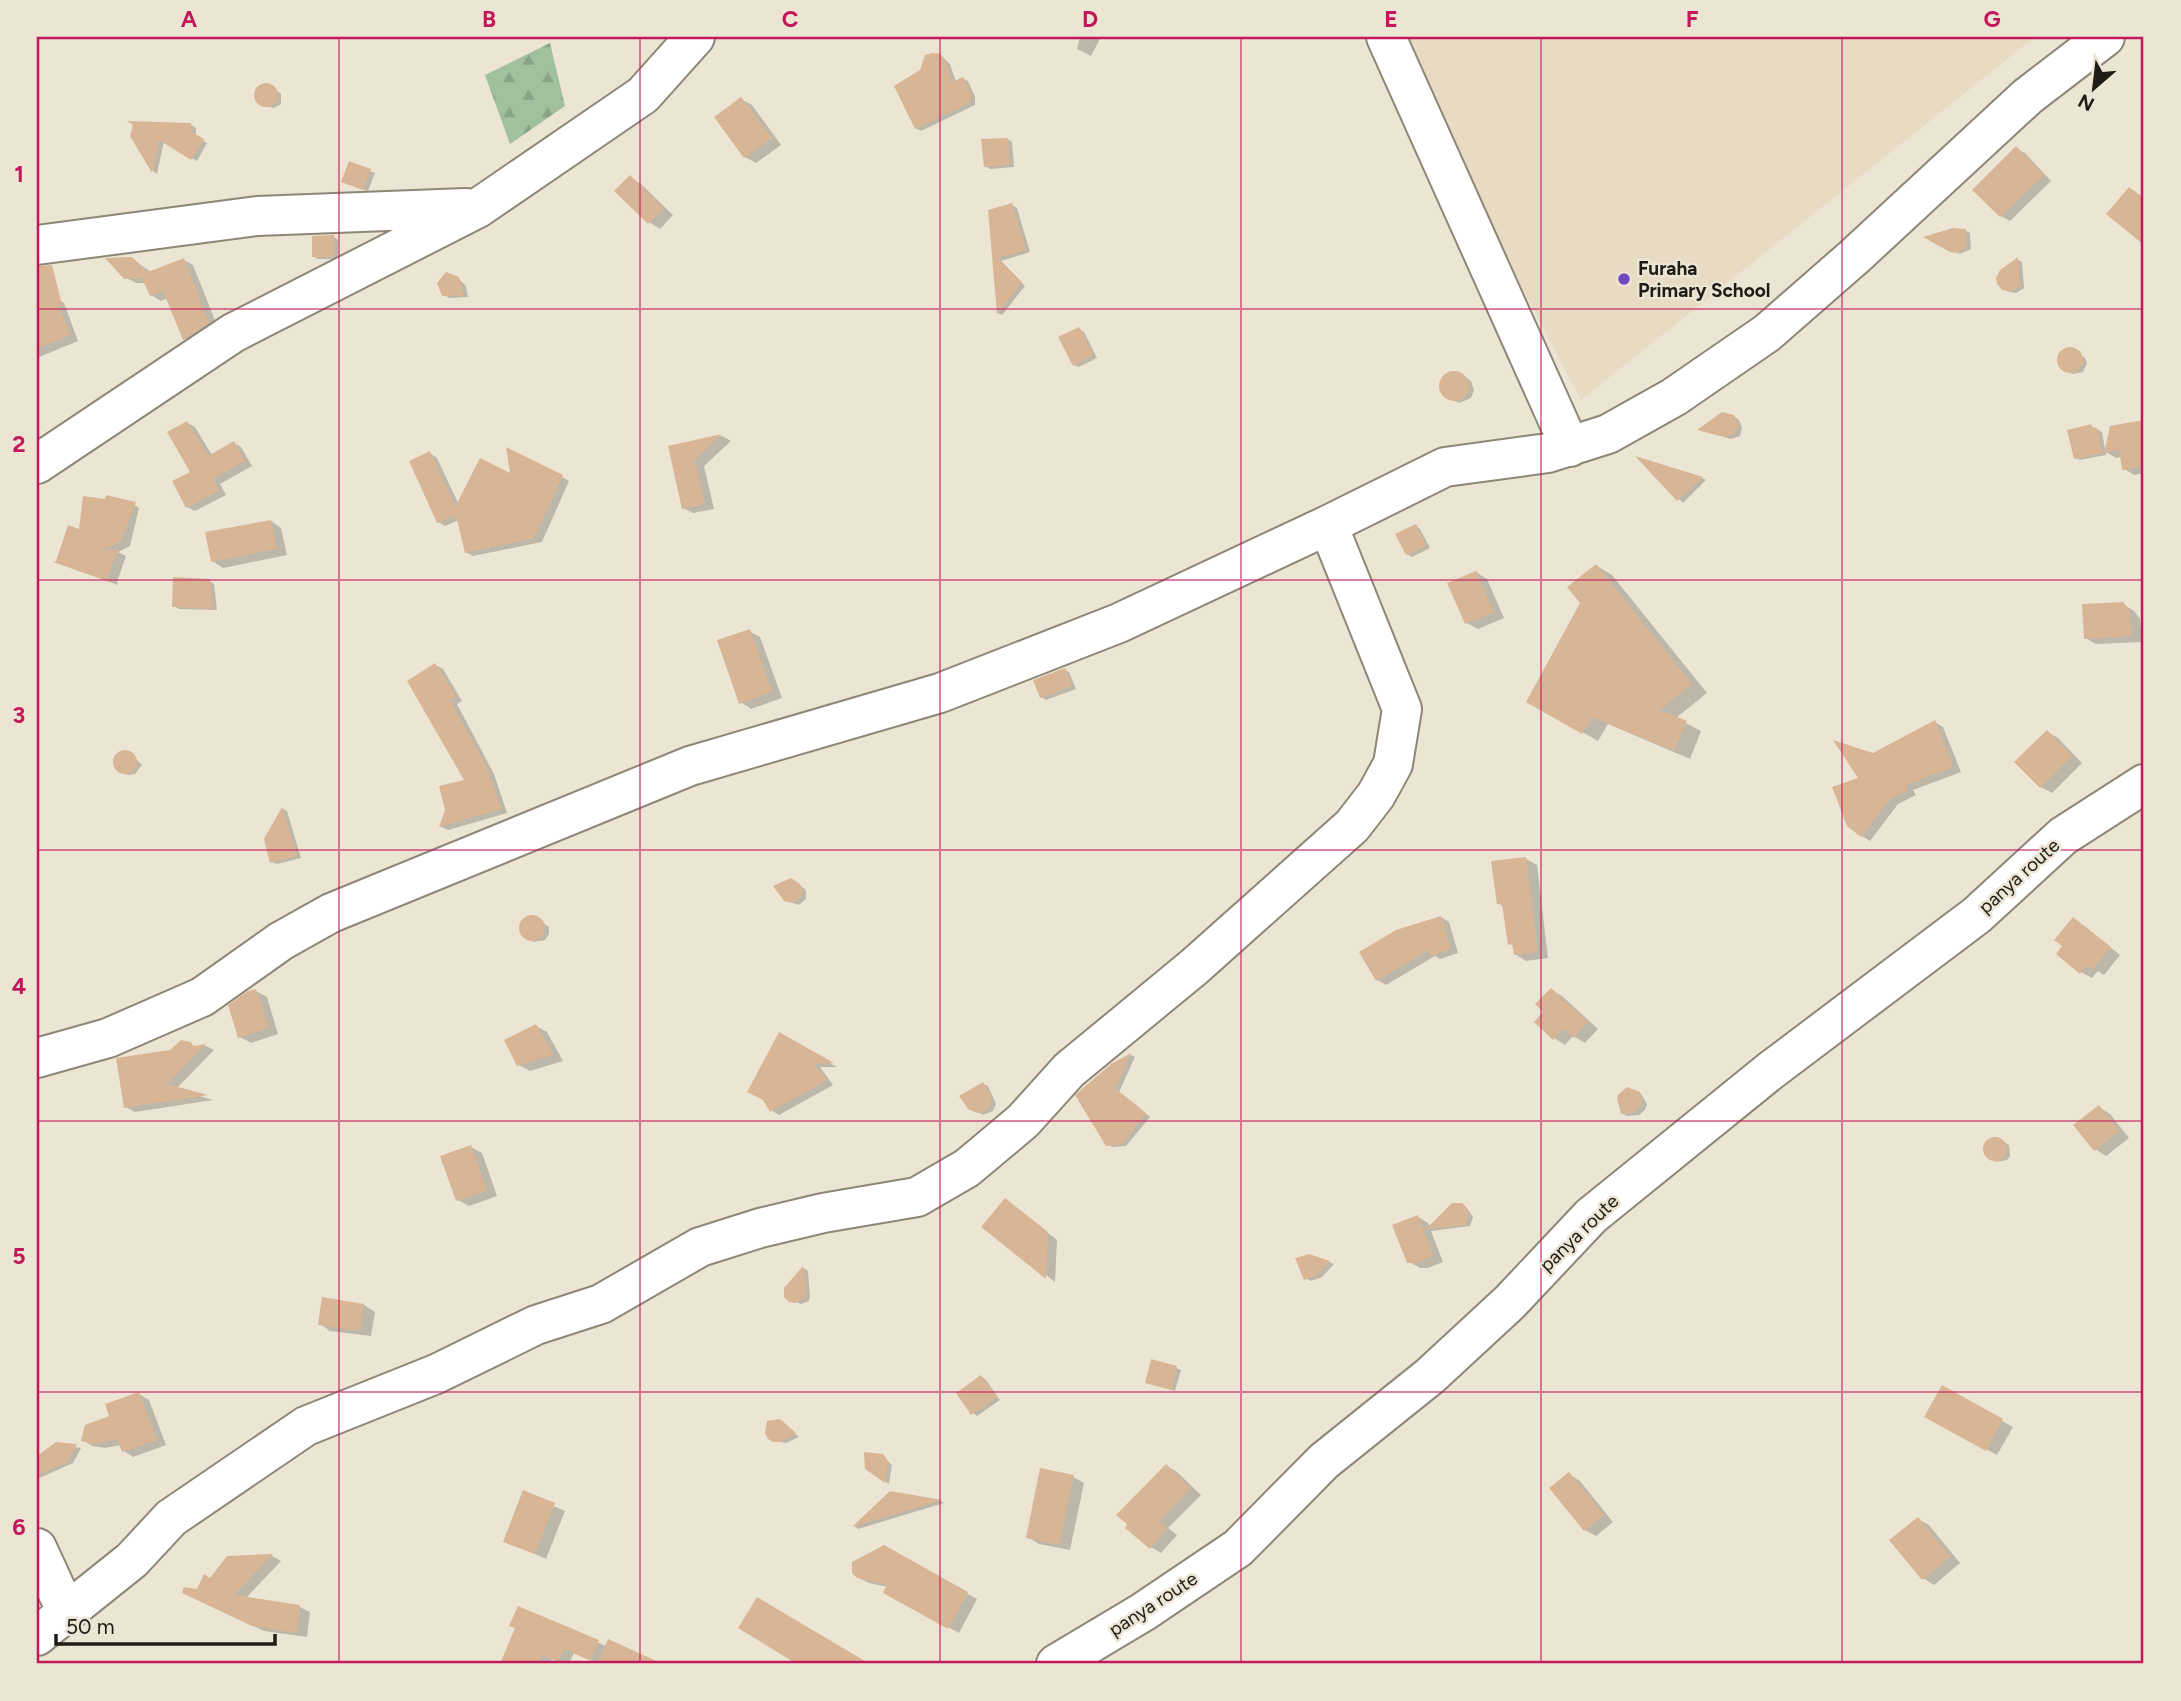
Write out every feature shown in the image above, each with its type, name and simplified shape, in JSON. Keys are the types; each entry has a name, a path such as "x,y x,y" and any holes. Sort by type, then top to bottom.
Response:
{"street":[{"path":"37,464 233,334 478,208 643,95 695,37"},
{"path":"1385,37 1570,447"},
{"path":"37,1058 108,1038 202,997 281,941 331,913 690,766 940,693 1119,623 1445,467 1548,453 1608,434 1674,397 1767,333 1854,257 2028,96 2105,37"},
{"path":"37,245 257,216 478,208"},
{"path":"37,1636 132,1560 171,1518 306,1426 436,1374 536,1325 601,1304 700,1247 760,1228 823,1213 917,1196 967,1168 1023,1121 1069,1070 1194,968 1352,826 1376,795 1393,764 1402,709 1328,525"},
{"name":"panya route","path":"1056,1664 1143,1612 1238,1548 1324,1461 1430,1376 1480,1330 1591,1216 1770,1072 1977,915 2063,836 2144,784"},
{"path":"37,1548 67,1613"}],"shaded area":[{"name":"Furaha Primary School","path":"1409,37 2035,37 1581,400 1454,159"}],"green space":[{"path":"550,43 565,106 510,144 485,75"}],"building":[{"path":"940,54 945,59 952,82 963,77 971,93 971,102 915,129 894,86 920,70 925,55"},
{"path":"266,83 277,90 278,95 271,106 266,107 255,100 254,95 261,84"},
{"path":"741,97 772,138 744,158 714,117"},
{"path":"127,121 191,123 192,132 204,139 191,160 159,140 152,173 130,136 133,125"},
{"path":"1008,138 1010,165 984,167 981,139"},
{"path":"2016,146 2044,175 2000,217 1972,190"},
{"path":"349,161 371,169 363,190 341,182"},
{"path":"630,175 664,208 648,224 614,191"},
{"path":"2129,187 2144,198 2144,245 2106,214"},
{"path":"1012,203 1026,250 998,258 1022,282 997,314 988,210"},
{"path":"1953,228 1966,229 1966,247 1958,253 1950,252 1923,237"},
{"path":"334,235 334,257 312,257 312,236"},
{"path":"132,257 148,272 184,258 209,323 183,340 163,291 150,296 142,278 124,279 105,258"},
{"path":"2018,257 2020,286 2011,291 2002,290 1996,278 2000,270"},
{"path":"52,265 62,305 59,306 70,335 37,349 37,266"},
{"path":"446,272 459,277 464,296 442,296 437,283"},
{"path":"1079,327 1093,355 1073,366 1058,337"},
{"path":"2070,347 2079,351 2083,360 2079,369 2070,373 2061,369 2057,360 2061,351"},
{"path":"1454,371 1465,375 1469,386 1465,397 1454,401 1443,397 1439,386 1443,375"},
{"path":"1722,412 1734,415 1738,424 1735,434 1725,437 1697,430"},
{"path":"2144,420 2144,466 2122,470 2119,450 2104,453 2110,426"},
{"path":"187,421 208,456 234,441 245,461 213,479 219,491 186,508 172,481 190,472 167,432"},
{"path":"2091,424 2092,428 2097,428 2102,453 2074,459 2067,430"},
{"path":"722,434 695,460 705,504 682,509 668,446"},
{"path":"506,447 563,475 534,538 465,553 456,515 437,523 409,461 430,451 455,507 480,458 510,473"},
{"path":"1635,456 1703,477 1677,501"},
{"path":"106,495 136,502 121,541 100,551 118,549 108,576 110,582 53,562 56,561 68,525 79,529 83,496 105,499"},
{"path":"271,520 277,549 211,562 205,532"},
{"path":"1416,524 1426,546 1406,555 1395,534"},
{"path":"1596,564 1692,684 1660,710 1687,721 1674,751 1592,717 1582,734 1526,702 1580,603 1567,587"},
{"path":"1476,571 1494,612 1465,624 1447,583"},
{"path":"173,577 210,579 213,609 172,607"},
{"path":"2123,602 2130,611 2132,636 2084,639 2082,604"},
{"path":"750,629 772,692 739,704 717,640"},
{"path":"435,663 456,696 450,700 487,768 501,809 439,827 445,810 439,786 464,780 407,681"},
{"path":"1065,668 1072,686 1040,698 1033,680"},
{"path":"1935,720 1953,767 1906,785 1908,791 1890,799 1861,837 1847,826 1832,787 1858,778 1833,740 1873,753"},
{"path":"2047,730 2072,756 2040,788 2014,762"},
{"path":"125,750 133,754 137,762 133,770 125,774 117,770 113,762 117,754"},
{"path":"282,807 297,856 270,863 264,839"},
{"path":"1526,857 1538,952 1514,955 1512,944 1508,945 1502,904 1497,904 1491,861"},
{"path":"791,878 802,888 802,896 793,903 784,901 773,886"},
{"path":"532,915 541,919 545,928 541,937 532,941 523,937 519,928 523,919"},
{"path":"1441,916 1451,949 1430,956 1429,950 1376,981 1359,952 1396,930"},
{"path":"2073,917 2111,947 2092,970 2086,966 2080,974 2056,954 2062,946 2054,940"},
{"path":"1551,988 1588,1022 1573,1038 1563,1029 1553,1040 1534,1022 1543,1012 1535,1004"},
{"path":"256,989 269,1028 238,1038 228,1005 248,991"},
{"path":"536,1024 553,1055 517,1066 504,1040"},
{"path":"779,1032 834,1063 814,1064 827,1080 770,1112 763,1100 747,1092"},
{"path":"181,1040 191,1042 193,1046 206,1044 167,1084 208,1095 124,1108 116,1058 170,1050"},
{"path":"1131,1053 1115,1088 1146,1113 1121,1145 1106,1146 1075,1095 1111,1064"},
{"path":"983,1082 991,1096 991,1104 985,1111 977,1113 968,1109 959,1096"},
{"path":"1627,1087 1640,1092 1642,1104 1633,1113 1621,1114 1617,1098"},
{"path":"2099,1105 2119,1131 2094,1151 2073,1125"},
{"path":"1995,1137 2004,1140 2007,1149 2004,1158 1995,1161 1986,1158 1983,1149 1986,1140"},
{"path":"471,1145 487,1191 456,1201 440,1156"},
{"path":"1005,1198 1048,1232 1046,1279 981,1227"},
{"path":"1452,1203 1462,1203 1466,1207 1469,1213 1466,1225 1426,1229"},
{"path":"1418,1215 1433,1256 1417,1263 1407,1263 1392,1225"},
{"path":"1309,1254 1330,1261 1317,1275 1304,1280 1295,1258"},
{"path":"803,1266 806,1293 804,1298 795,1303 789,1302 784,1297 784,1288"},
{"path":"322,1297 364,1304 360,1331 318,1325"},
{"path":"1151,1359 1177,1366 1171,1390 1145,1383"},
{"path":"981,1375 997,1397 971,1415 956,1393"},
{"path":"1942,1385 2003,1419 1986,1451 1924,1417"},
{"path":"139,1392 157,1440 122,1452 117,1439 94,1444 81,1441 85,1425 109,1416 105,1404"},
{"path":"780,1419 796,1433 780,1442 773,1442 765,1433 767,1421"},
{"path":"56,1442 77,1444 66,1463 37,1475 37,1456"},
{"path":"864,1452 883,1454 888,1461 885,1483 865,1469"},
{"path":"1166,1464 1191,1488 1159,1521 1167,1528 1150,1549 1125,1528 1127,1524 1116,1515"},
{"path":"1040,1468 1074,1475 1059,1545 1026,1538"},
{"path":"1569,1472 1604,1515 1584,1531 1549,1488"},
{"path":"523,1490 555,1503 535,1554 503,1542"},
{"path":"890,1491 942,1500 852,1527"},
{"path":"1918,1517 1950,1557 1922,1580 1889,1540"},
{"path":"884,1545 968,1592 948,1629 883,1593 887,1585 857,1578 852,1573 852,1562"},
{"path":"273,1554 234,1595 300,1605 297,1633 252,1626 182,1593 184,1587 197,1589 204,1574 210,1578 227,1556"},
{"path":"757,1597 870,1664 797,1664 738,1628"},
{"path":"518,1606 599,1640 591,1661 564,1649 558,1662 542,1655 538,1664 500,1664 515,1628 509,1626"},
{"path":"608,1639 663,1664 597,1664"}],"place":[{"name":"Furaha Primary School","path":"1624,279"}]}
